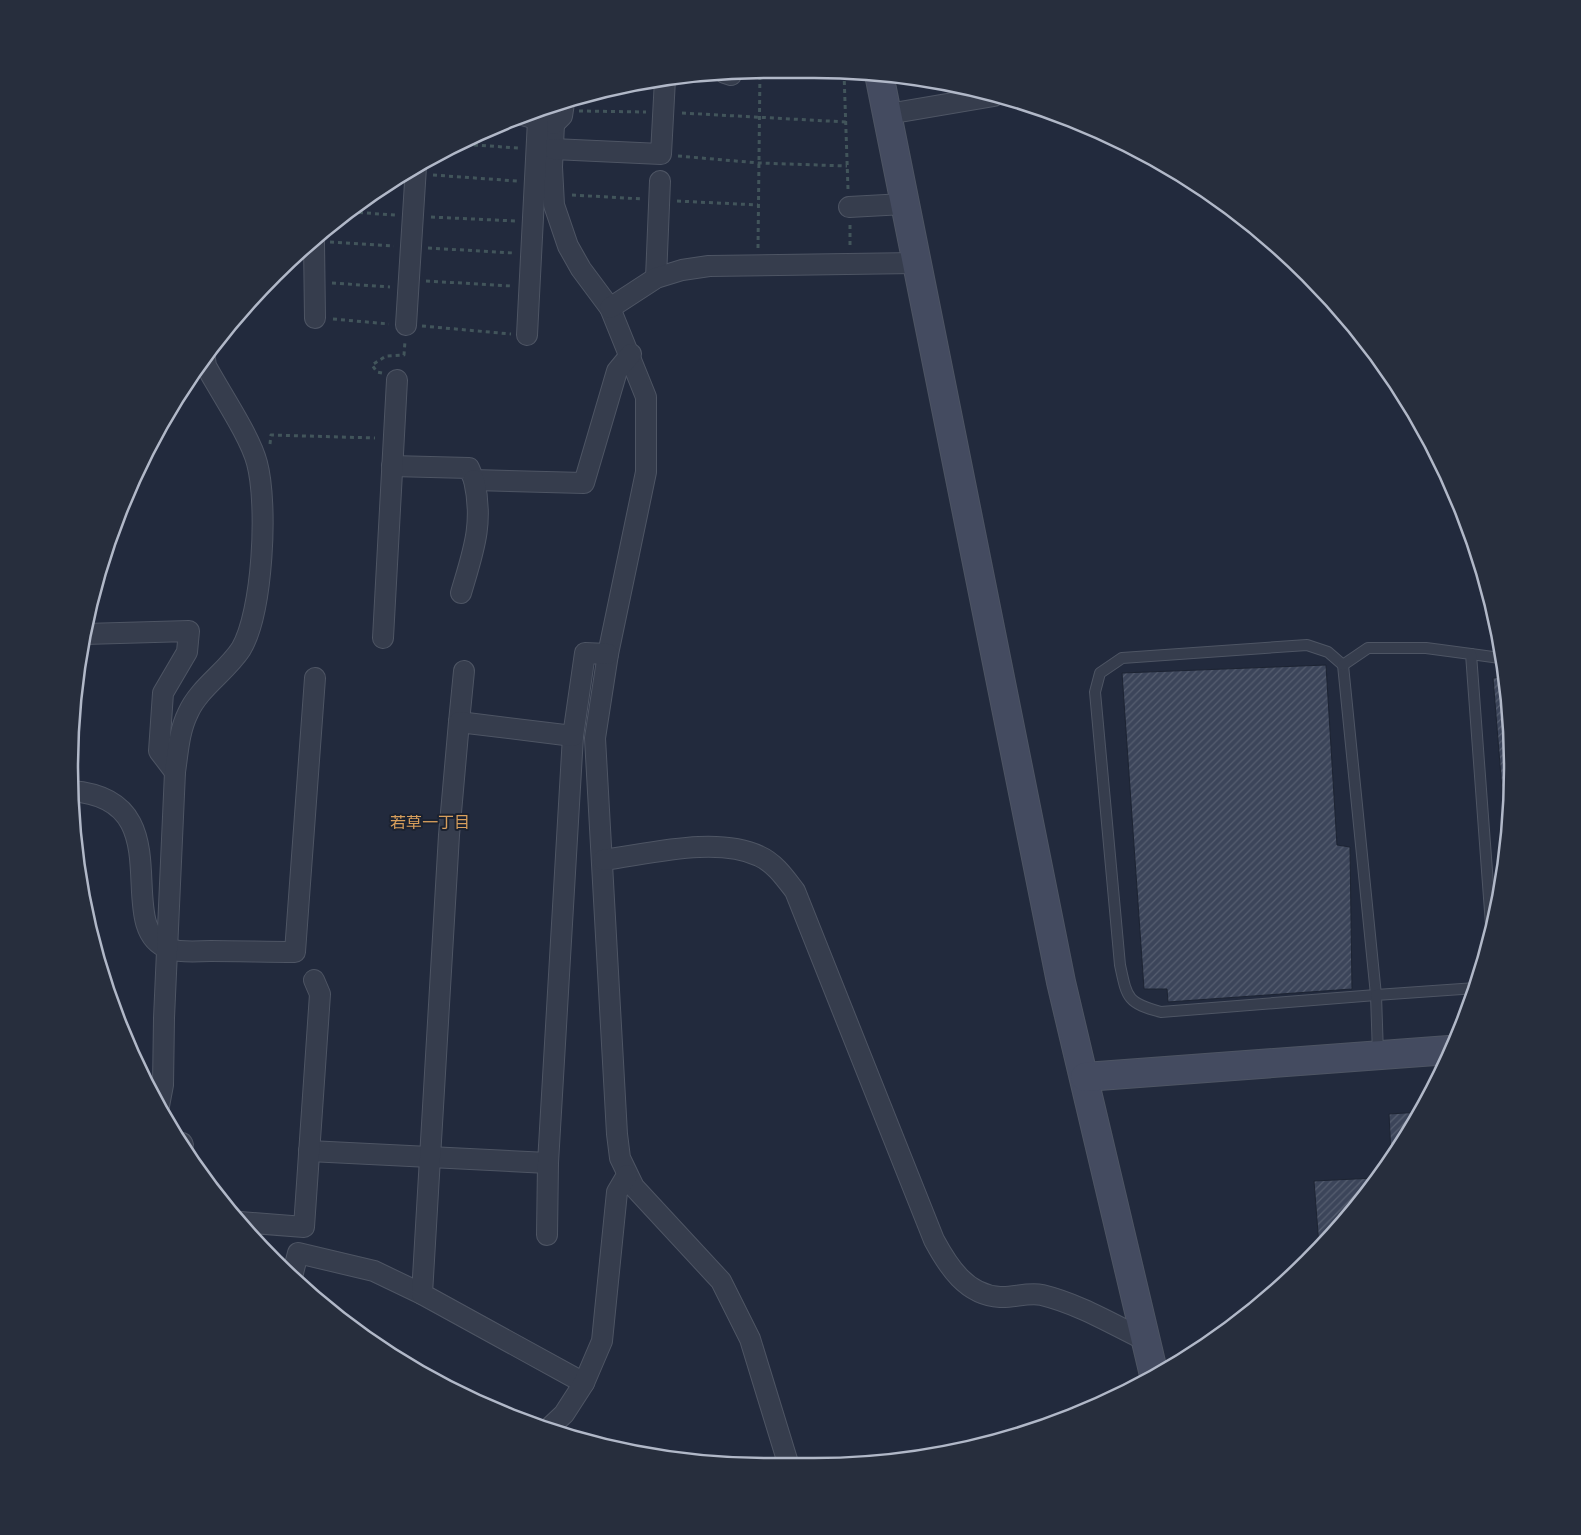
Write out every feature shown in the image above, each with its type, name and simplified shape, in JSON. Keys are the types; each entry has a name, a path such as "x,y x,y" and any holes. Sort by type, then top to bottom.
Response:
{"street":[{"path":"880,81 888,114 904,204 1061,982 1153,1368"},
{"path":"545,150 661,154 665,85"},
{"path":"888,114 980,98"},
{"path":"527,335 535,182 545,150 548,116"},
{"path":"545,150 554,204 568,246 581,269 610,308 631,354 646,397 646,472 608,654 595,738 617,1134 620,1158 627,1176 658,1214 721,1281 750,1338 786,1458"},
{"path":"406,325 416,174"},
{"path":"656,278 659,190"},
{"path":"849,207 904,204"},
{"path":"315,318 320,243"},
{"path":"610,308 656,278 682,270 709,266 916,263"},
{"path":"474,480 584,483 618,372 631,354"},
{"path":"161,1095 163,1085 174,772 181,735 188,712 241,648 257,602 262,557 262,499 258,467 244,436 206,367"},
{"path":"382,638 397,380"},
{"path":"392,466 468,468 474,480 478,496 478,534 461,593"},
{"path":"91,634 189,632 187,652 163,693 159,751 174,772"},
{"path":"547,1235 548,1163 573,736 585,653 608,654"},
{"path":"422,1294 448,835 464,671"},
{"path":"79,791 88,792 121,808 131,823 139,842 141,896 151,934 168,948 294,952 316,678"},
{"path":"459,722 573,736"},
{"path":"603,860 695,848 732,847 760,856 780,871 795,891 934,1240 949,1269 973,1289 999,1297 1039,1295 1077,1306 1147,1342"},
{"path":"250,1223 304,1226 320,994 314,980"},
{"path":"1085,1077 1442,1050"},
{"path":"309,1151 548,1163"},
{"path":"554,1423 564,1414 584,1383 602,1341 617,1192 627,1176"},
{"path":"294,1268 298,1253 374,1271 422,1294 584,1383"}],"lane":[{"path":"1378,1055 1376,995 1343,665 1328,652 1307,645 1122,658 1100,673 1095,692 1120,965 1126,994 1140,1007 1162,1012 1376,995 1467,989"},
{"path":"1343,665 1368,648 1426,648 1494,657"},
{"path":"1471,654 1490,904"}],"path":[{"path":"758,266 760,78"},
{"path":"844,79 851,264"},
{"path":"548,116 579,111 664,112 846,122"},
{"path":"471,145 545,150"},
{"path":"661,154 759,163 848,166"},
{"path":"421,171 535,182"},
{"path":"553,194 659,190 758,205"},
{"path":"358,212 533,222"},
{"path":"320,243 532,254"},
{"path":"316,282 530,287"},
{"path":"315,318 527,335"},
{"path":"397,380 395,374 377,372 372,365 386,356 404,355 406,325"},
{"path":"258,467 267,463 271,434 394,439"}],"building":[{"path":"1326,665 1337,845 1350,847 1352,989 1168,1002 1167,989 1144,989 1122,673"},
{"path":"1498,677 1502,722 1504,768 1503,798 1493,678"},
{"path":"1411,1113 1391,1145 1389,1114"},
{"path":"1368,1178 1318,1237 1314,1181"}],"district":[{"name":"若草一丁目","path":"430,822"}]}
